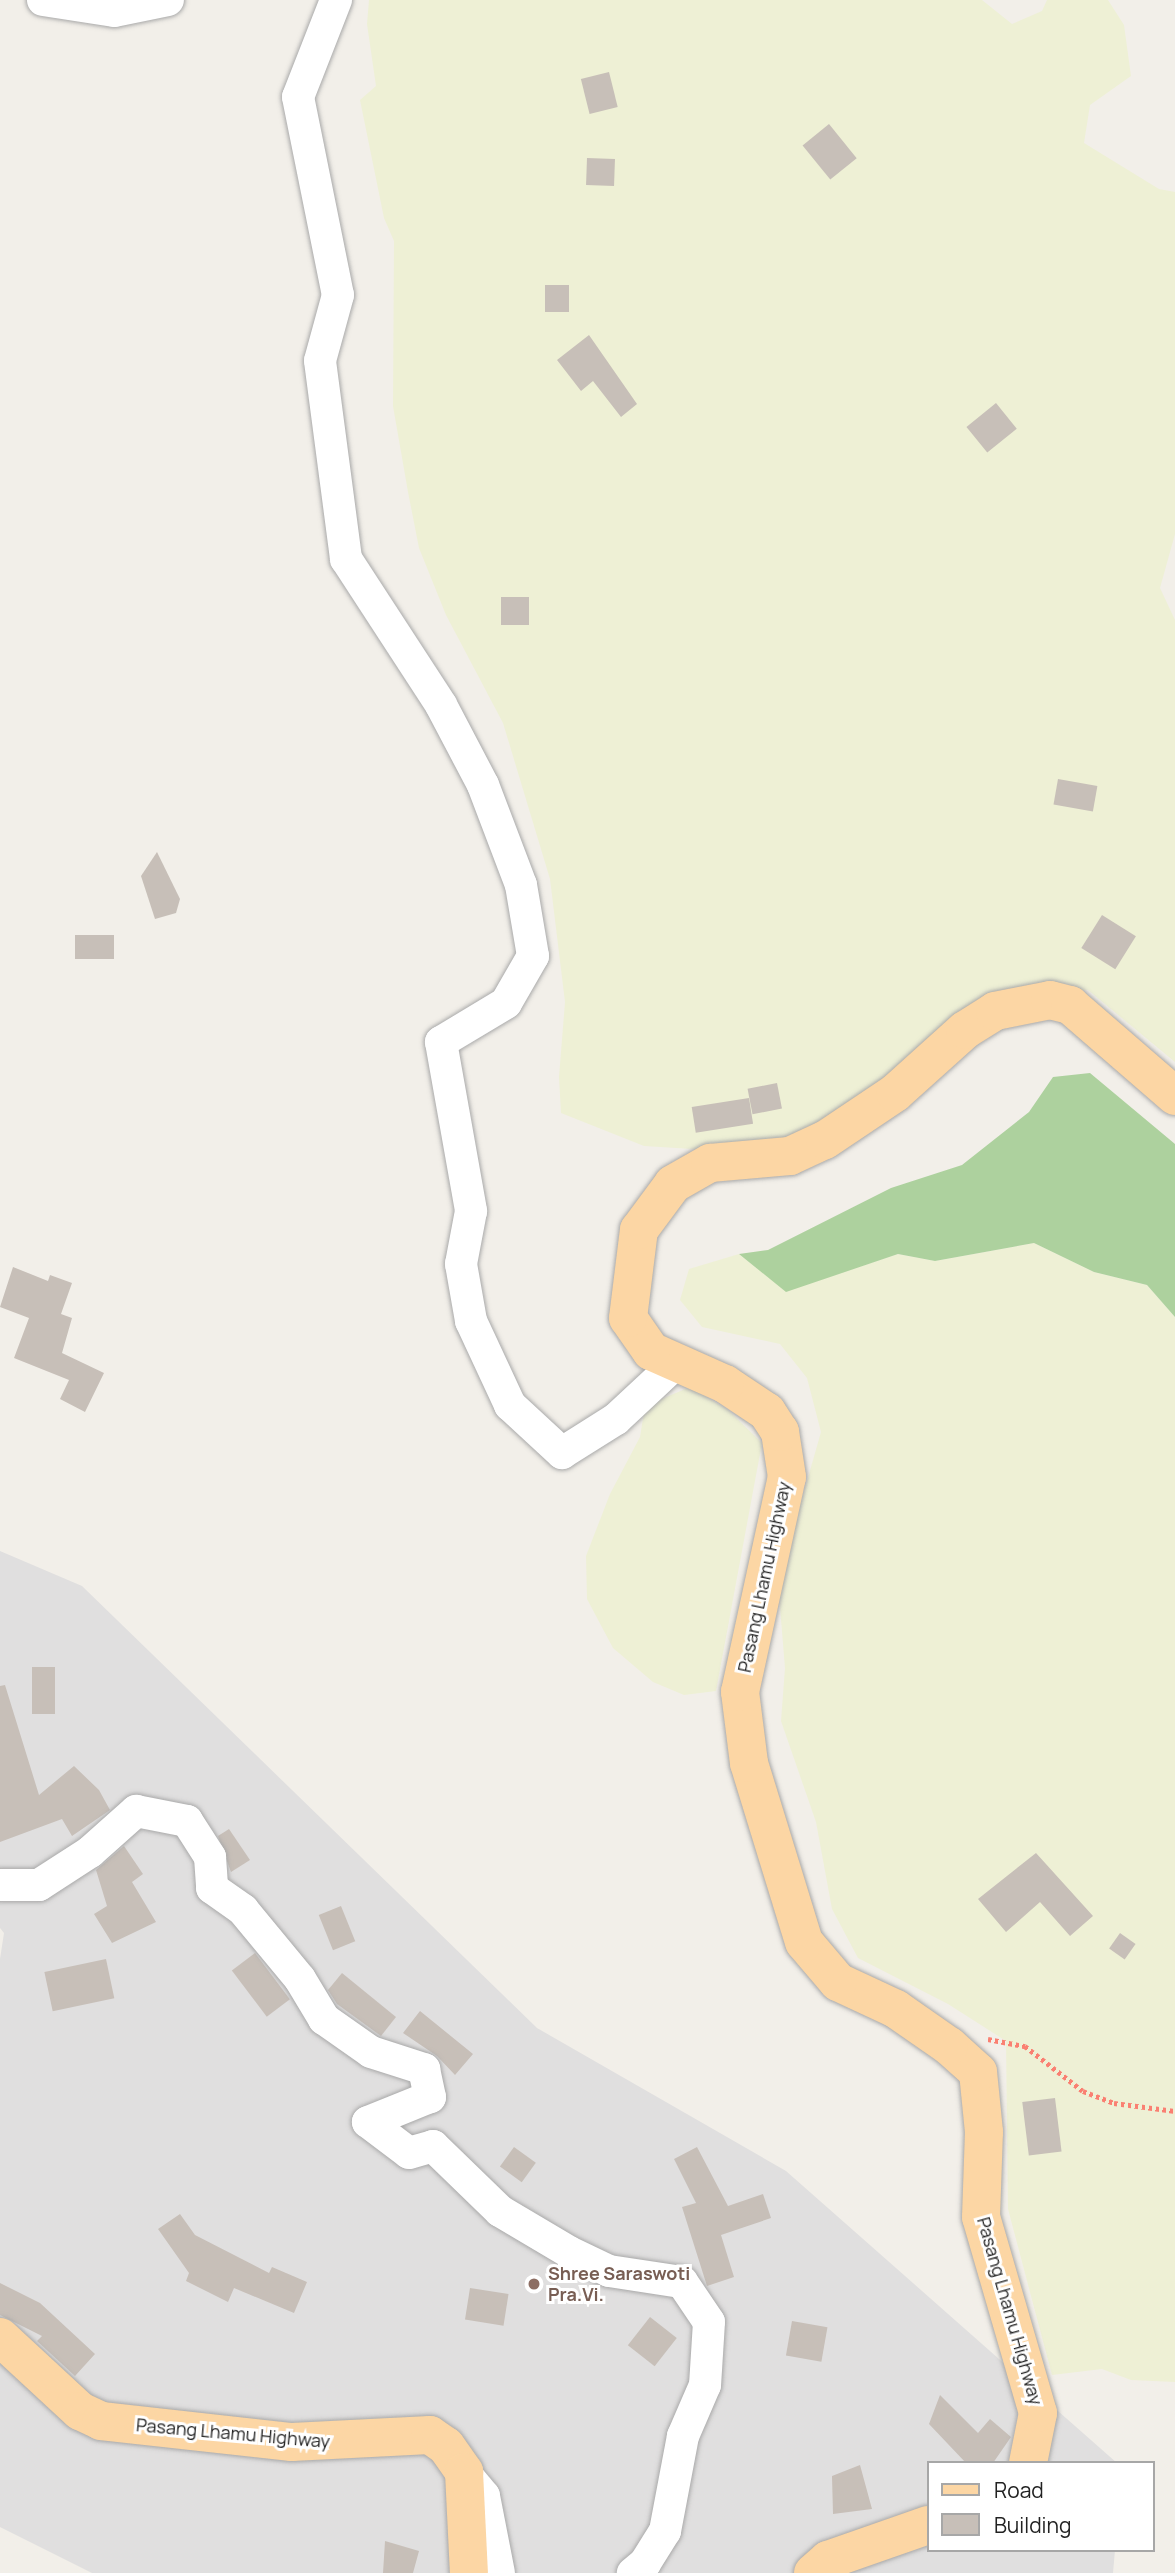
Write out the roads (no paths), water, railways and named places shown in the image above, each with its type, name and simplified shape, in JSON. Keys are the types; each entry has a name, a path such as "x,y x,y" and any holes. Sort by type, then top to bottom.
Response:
{"main road":[{"name":"Pasang Lhamu Highway","path":"1028,2461 1038,2413 981,2217 984,2132 978,2072 968,2060 896,2009 838,1982 804,1942 752,1774 740,1692 786,1478 785,1453 780,1432 767,1412 725,1384 674,1365 651,1351 628,1318 639,1230 673,1184 710,1164 790,1156 825,1140 895,1093 965,1030 995,1012 1025,1003 1070,1005 1175,1096"},
{"name":"Pasang Lhamu Highway","path":"0,2337 80,2411 101,2421 292,2442 430,2435 446,2446 464,2472"},
{"path":"464,2472 469,2573"},
{"path":"822,2570 926,2526"}],"street":[{"path":"43,0 114,11 168,0"},
{"path":"336,0 298,97 338,295 320,361 346,559 441,705 483,786 522,885 533,957 506,1003 441,1042 471,1211 461,1264 471,1321 510,1405 562,1453 616,1419 674,1365"},
{"path":"0,1885 39,1885 90,1852 136,1811 187,1821 210,1857 212,1888 243,1910 300,1979 324,2020 371,2052 424,2069 430,2096 368,2122 409,2153 433,2146 500,2211 569,2252 609,2271 682,2282 709,2322 705,2385 683,2436 664,2531 645,2563 633,2573"},
{"path":"464,2472 484,2497 499,2573"}],"place":[{"name":"Shree Saraswoti Pra.Vi.","path":"534,2284"}]}
